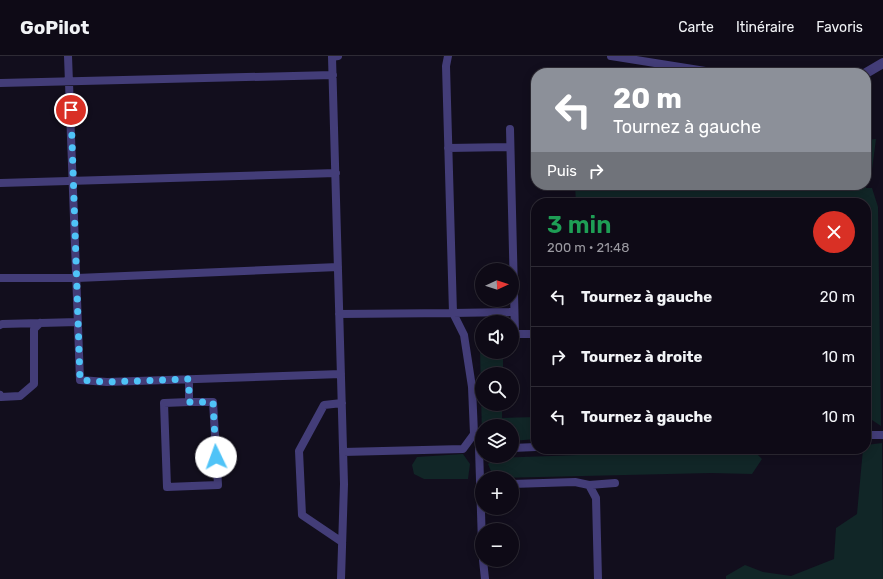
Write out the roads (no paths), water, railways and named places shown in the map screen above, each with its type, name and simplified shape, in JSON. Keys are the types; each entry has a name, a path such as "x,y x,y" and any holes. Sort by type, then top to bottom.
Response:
{"street":[{"path":"871,70 883,63"}],"lane":[{"path":"68,56 74,180 80,380 107,382 341,374"},
{"path":"338,56 332,57 343,452 341,579"},
{"path":"448,56 446,66 453,313 464,335 472,387 474,434 463,449"},
{"path":"612,56 687,68"},
{"path":"0,83 333,75"},
{"path":"510,129 515,334 531,334"},
{"path":"448,148 510,147"},
{"path":"0,183 336,173"},
{"path":"0,278 77,278 338,267"},
{"path":"339,314 514,312"},
{"path":"0,325 78,322"},
{"path":"0,395 1,397 20,396 34,384 34,329 40,323"},
{"path":"189,379 189,402"},
{"path":"189,402 213,402 218,485 168,487 164,403 189,402"},
{"path":"342,403 324,405 300,451 302,514 342,542"},
{"path":"871,435 883,435"},
{"path":"343,452 475,448"},
{"path":"519,448 531,448"},
{"path":"519,484 575,482 589,484 615,483"},
{"path":"589,484 596,498 598,579"},
{"path":"484,567 485,579"}]}
